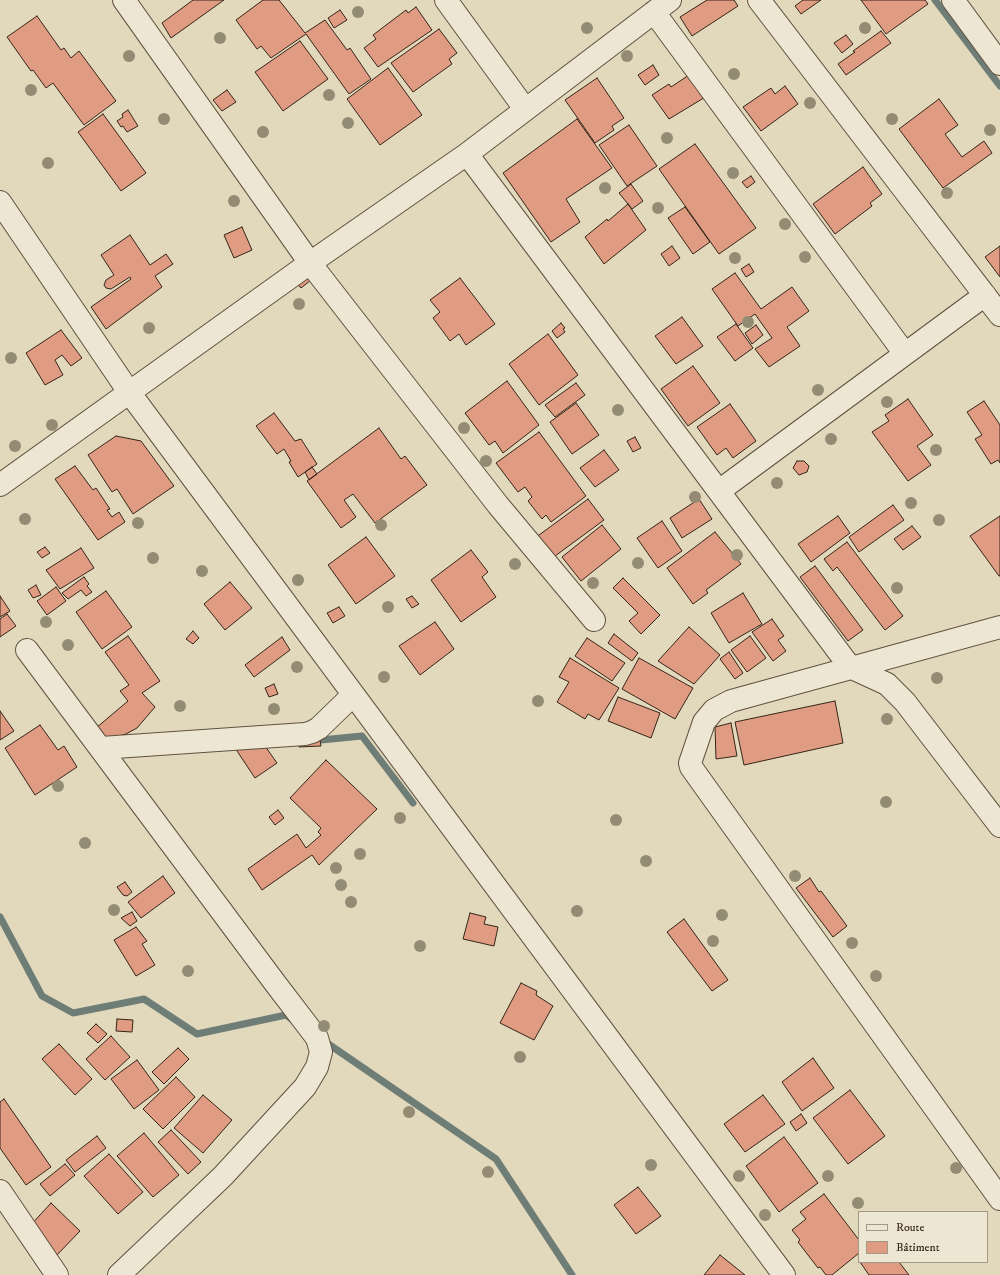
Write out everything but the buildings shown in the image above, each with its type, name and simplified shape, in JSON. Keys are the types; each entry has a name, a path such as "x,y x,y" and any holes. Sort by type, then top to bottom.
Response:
{"street":[{"path":"124,0 310,263 498,505 594,620"},
{"path":"446,0 525,109"},
{"path":"759,0 1000,315"},
{"path":"952,0 1000,64"},
{"path":"0,485 310,263 467,154 665,3 906,354"},
{"path":"467,154 850,667 887,684 905,702 1000,826"},
{"path":"0,202 129,392 784,1275"},
{"path":"719,491 985,295"},
{"path":"1000,627 850,667 731,701 714,710 704,722 690,763 691,768 1000,1197"},
{"path":"27,650 317,1038 321,1052 318,1067 306,1087 223,1176 119,1275"},
{"path":"101,748 305,734 319,728 353,695"},
{"path":"0,1191 57,1275"}],"waterway":[{"path":"935,0 1000,86"},
{"path":"321,740 362,736 413,803"},
{"path":"0,917 42,996 73,1013 144,999 197,1034 286,1015 294,1021"},
{"path":"324,1041 496,1159 572,1275"}]}
